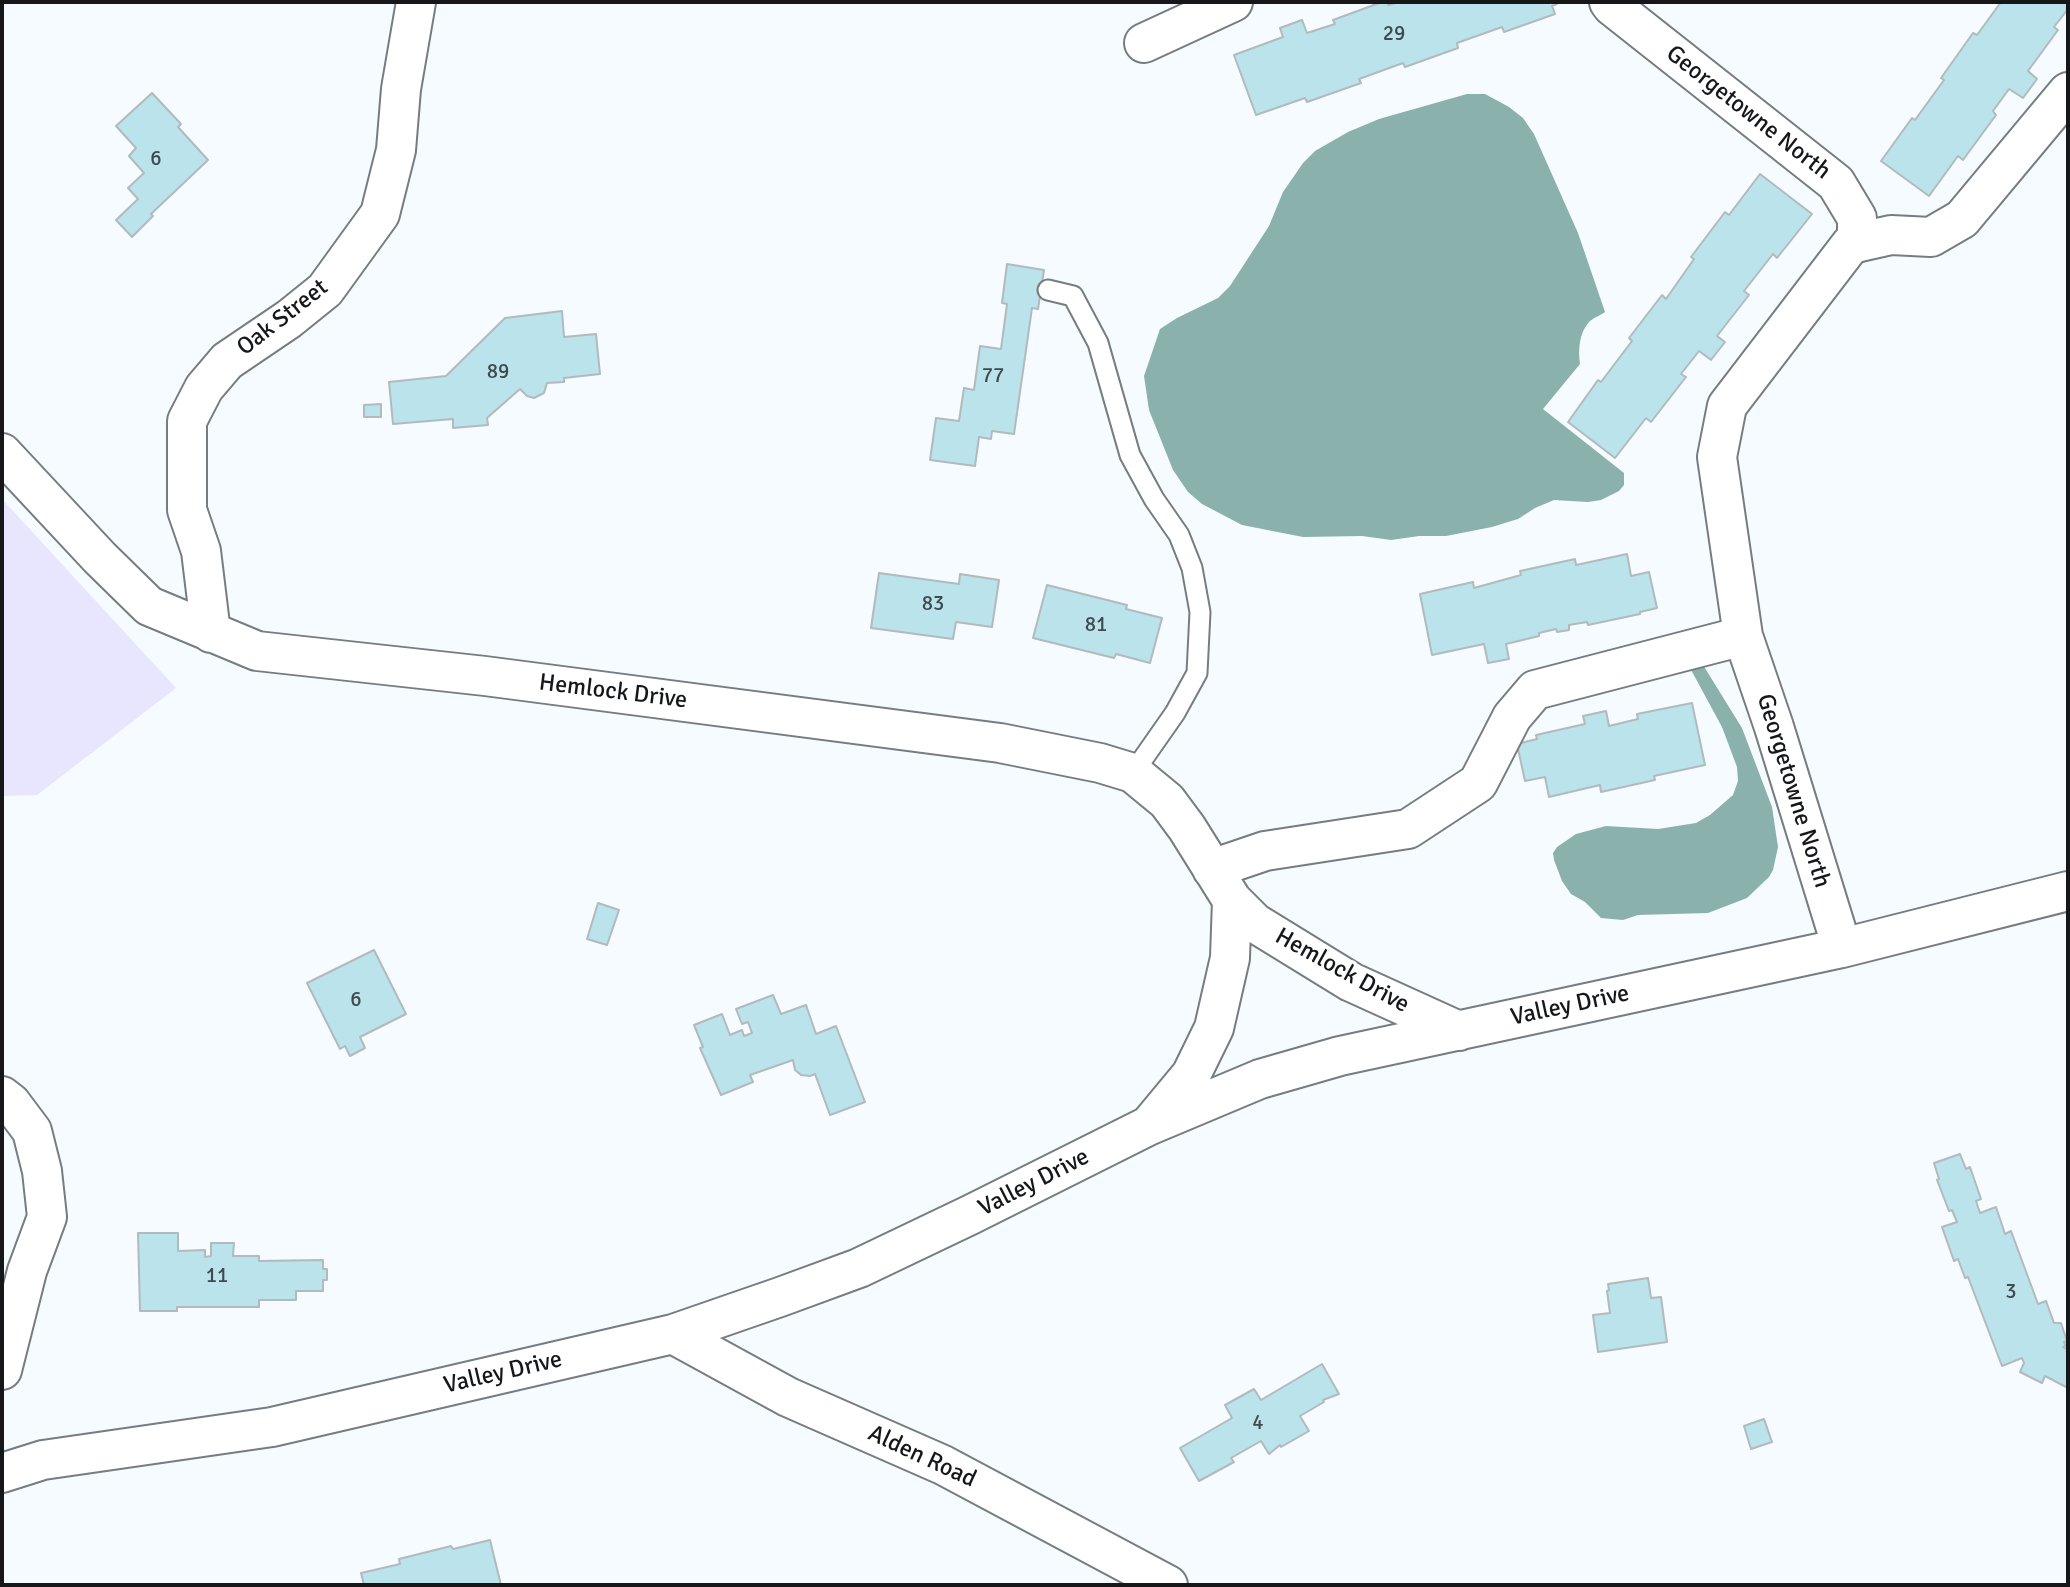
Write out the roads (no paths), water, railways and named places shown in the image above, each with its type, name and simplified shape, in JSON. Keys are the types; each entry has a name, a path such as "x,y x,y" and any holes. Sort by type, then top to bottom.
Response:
{"street":[{"name":"Oak Street","path":"211,633 201,551 187,510 187,421 204,388 227,361 289,319 325,290 380,214 396,150 401,89 416,2"},
{"path":"1144,43 1233,2"},
{"name":"Georgetowne North","path":"1609,2 1836,183 1857,218 1857,243 1851,244 1727,406 1717,457 1743,636 1842,948"},
{"path":"1857,243 1891,235 1931,237 1962,219 2068,92"},
{"name":"Hemlock Drive","path":"2,453 149,606 257,651 485,676 1000,743 1100,763 1133,773 1167,801 1222,885 1255,923 1351,982 1459,1031"},
{"path":"1148,1126 1191,1075 1214,1028 1230,958 1222,885 1265,851 1408,829 1478,783 1513,717 1535,691 1743,636"},
{"name":"Valley Drive","path":"2,1472 43,1460 272,1427 673,1334 859,1268 1148,1126 1260,1079 1340,1056 1842,948 2068,891"},
{"path":"2,1096 11,1103 32,1131 42,1171 47,1217 27,1271 2,1370"},
{"name":"Alden Road","path":"673,1334 788,1397 943,1465 1168,1585"}],"lane":[{"path":"1048,290 1073,296 1098,342 1129,454 1178,536 1192,568 1200,612 1197,673 1175,713 1133,773"}]}
